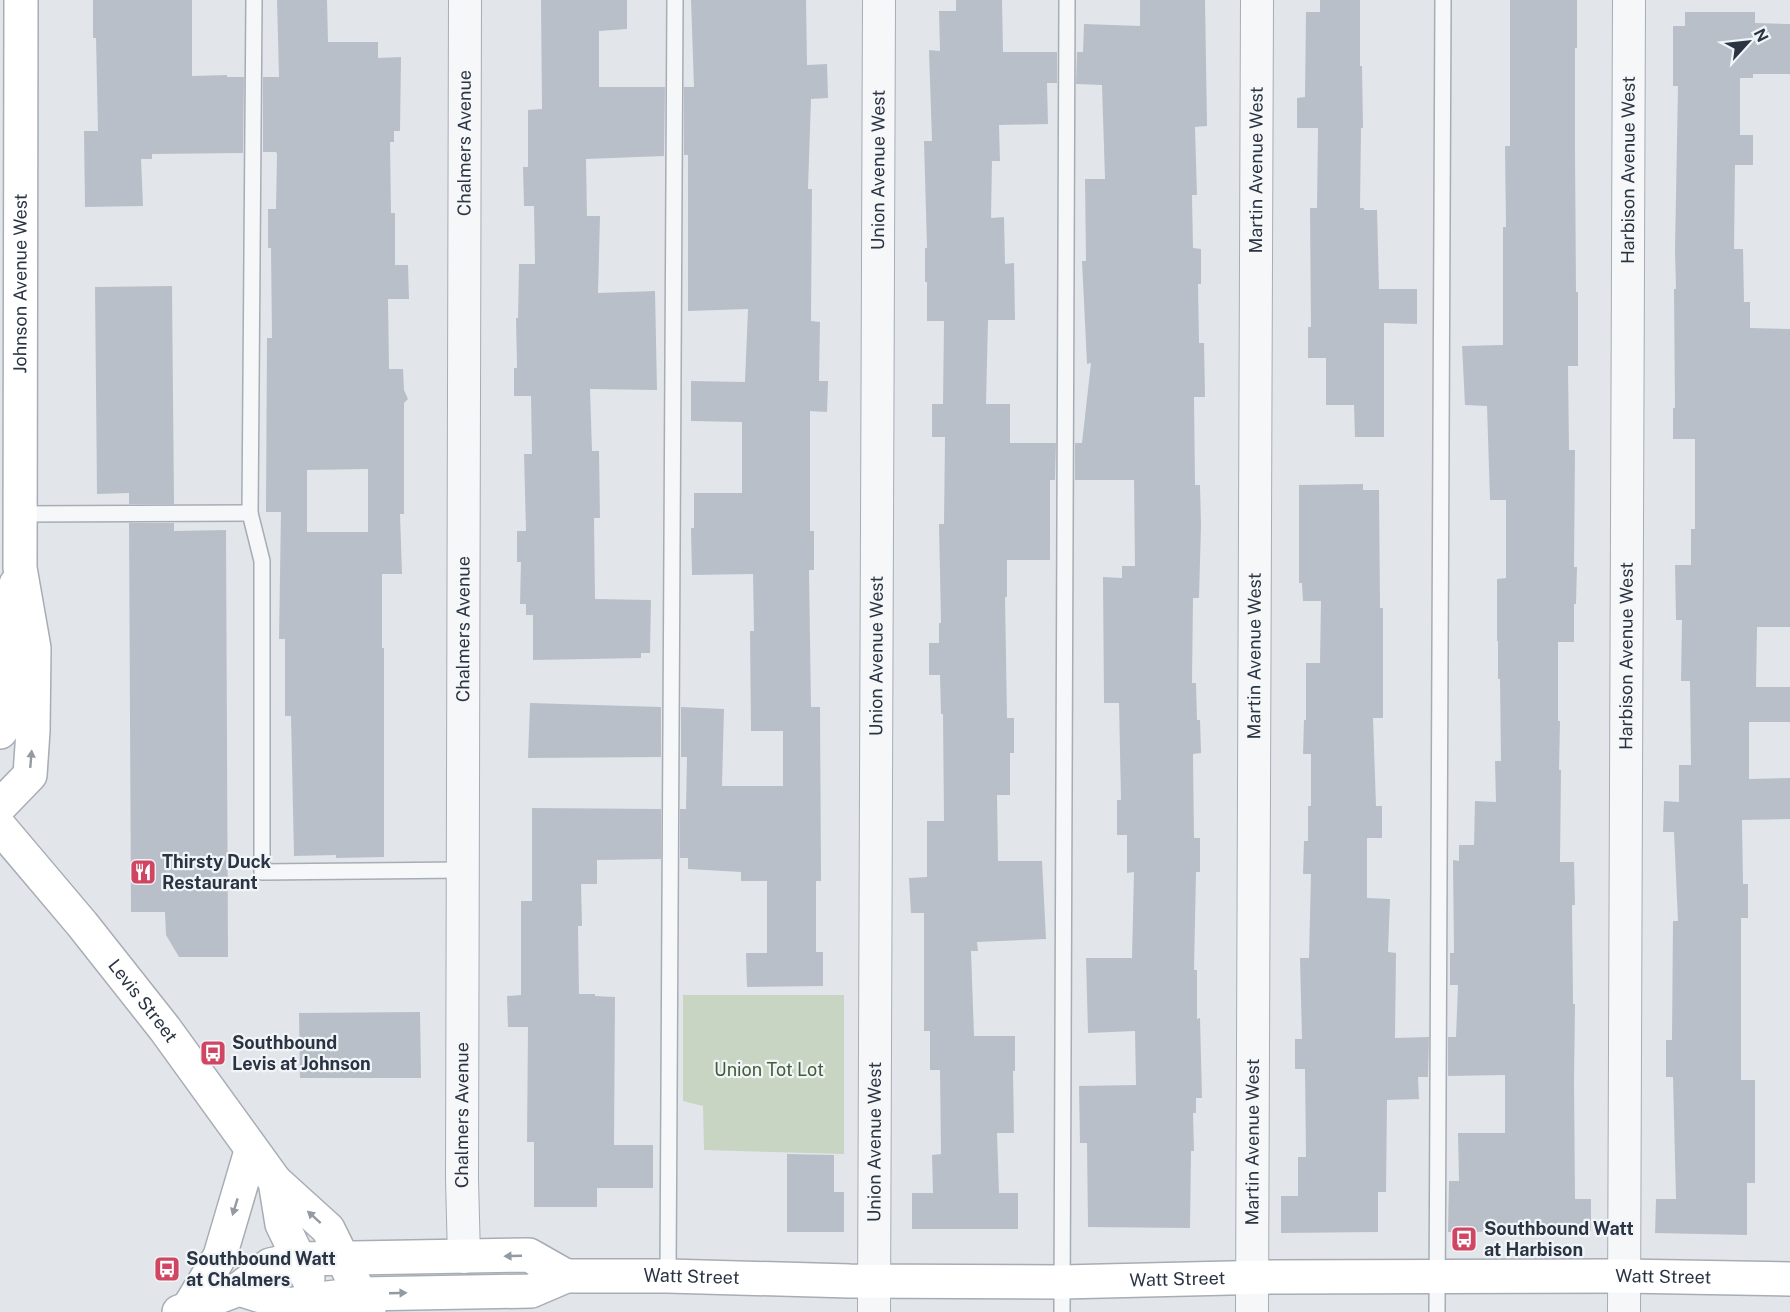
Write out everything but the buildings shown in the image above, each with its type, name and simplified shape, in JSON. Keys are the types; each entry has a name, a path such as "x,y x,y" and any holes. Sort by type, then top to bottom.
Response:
{"main road":[{"name":"Johnson Avenue West","path":"0,806 30,775 32,742 33,648 20,568 21,0"},
{"name":"Johnson Avenue West","path":"0,732 3,647 20,568"},
{"name":"Levis Street","path":"0,827 82,924 165,1029 275,1182 328,1229 365,1303"},
{"path":"184,1310 220,1256 251,1150"},
{"name":"Levis Street","path":"275,1182 282,1224 322,1306"},
{"name":"Watt Street","path":"184,1310 239,1289 270,1265 298,1259 529,1255 566,1276"},
{"name":"Watt Street","path":"239,1289 290,1305 322,1306 493,1291 531,1291 566,1276 668,1276 874,1296 1062,1297 1252,1277 1624,1276 1790,1279"},
{"path":"460,1312 493,1291"}],"street":[{"name":"Chalmers Avenue","path":"464,1257 465,0"},
{"name":"Union Avenue West","path":"874,1296 879,0"},
{"name":"Martin Avenue West","path":"1252,1312 1257,0"},
{"name":"Harbison Avenue West","path":"1624,1312 1629,0"}],"lane":[{"path":"254,0 250,513 262,561 262,872 464,870"},
{"path":"668,1276 675,0"},
{"path":"1062,1297 1067,0"},
{"path":"1437,1312 1443,0"},
{"path":"20,514 250,513"}],"green space":[{"name":"Union Tot Lot","path":"683,995 844,995 844,1154 704,1150 703,1106 683,1101"}],"place":[{"name":"Thirsty Duck Restaurant","path":"143,872"},
{"name":"Southbound Levis at Johnson","path":"213,1053"},
{"name":"Southbound Watt at Harbison","path":"1464,1239"},
{"name":"Southbound Watt at Chalmers","path":"167,1269"}]}
